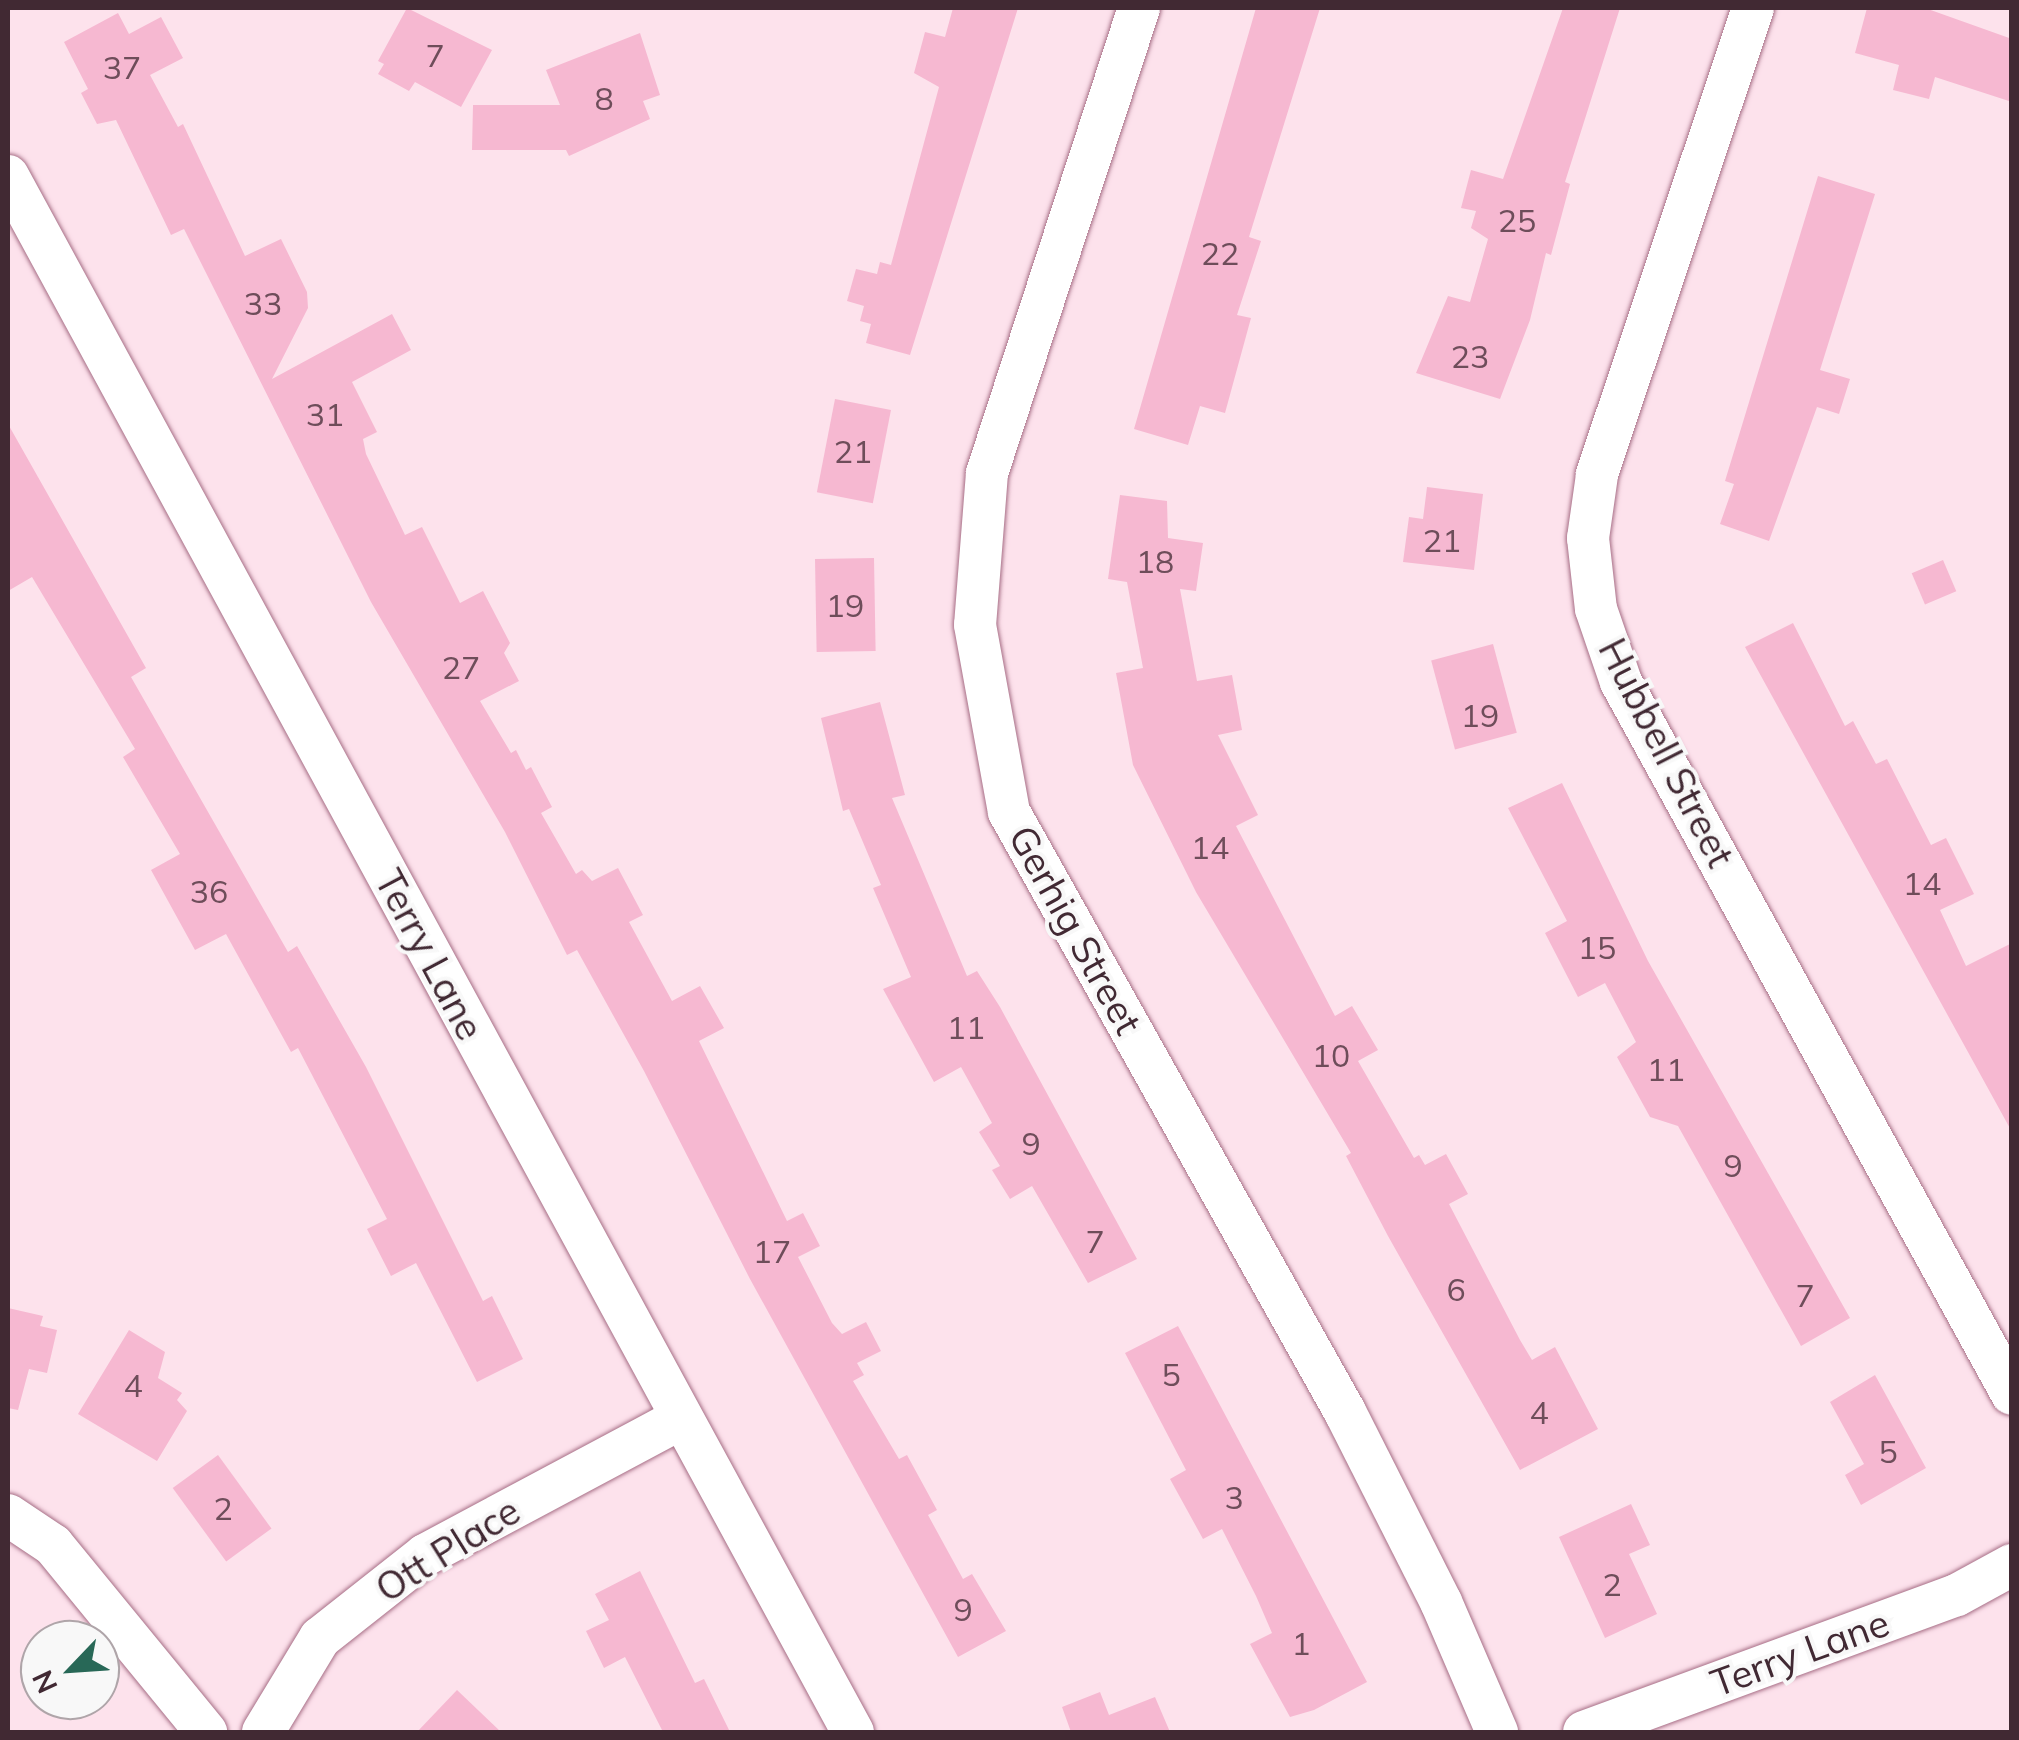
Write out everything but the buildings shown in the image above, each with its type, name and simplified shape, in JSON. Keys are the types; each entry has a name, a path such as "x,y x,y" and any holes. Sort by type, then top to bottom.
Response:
{"street":[{"name":"Gerhig Street","path":"1139,8 987,473 975,624 1009,812 1345,1412 1441,1602 1498,1732"},
{"name":"Hubbell Street","path":"1753,8 1596,474 1588,538 1596,609 1621,682 1998,1338 2012,1394"},
{"name":"Terry Lane","path":"8,176 680,1419 854,1732"},
{"name":"Ott Place","path":"263,1732 320,1638 426,1555 680,1419"},
{"path":"8,1515 54,1545 206,1732"},
{"name":"Terry Lane","path":"1584,1732 1957,1595 2012,1565"}]}
